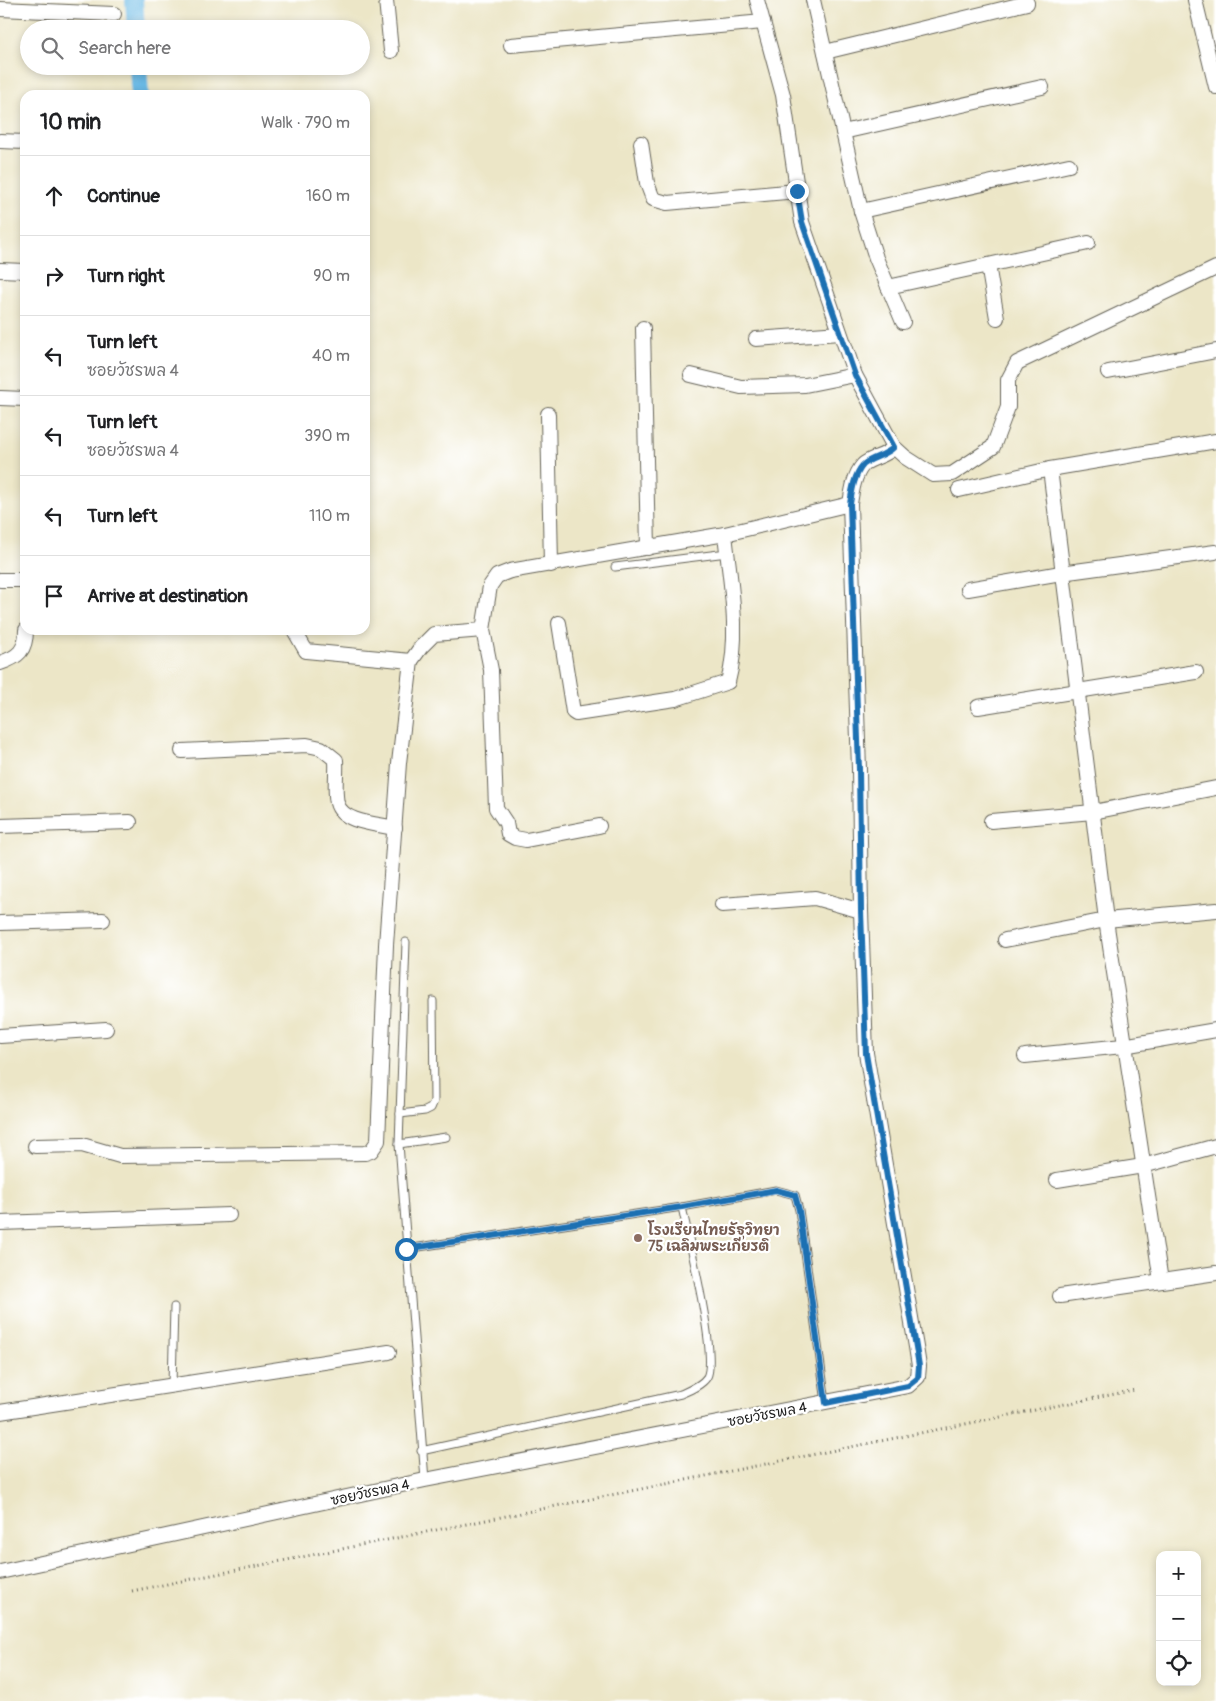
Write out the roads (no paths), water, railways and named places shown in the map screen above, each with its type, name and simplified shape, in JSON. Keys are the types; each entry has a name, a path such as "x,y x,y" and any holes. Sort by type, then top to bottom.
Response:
{"street":[{"path":"386,0 391,52"},
{"path":"757,0 783,95 802,222 855,375 894,447 905,457 933,475 952,474 993,447 1008,407 1008,380 1017,363 1216,268"},
{"path":"813,0 861,211 876,258 903,322"},
{"path":"1195,0 1216,87"},
{"path":"825,52 1027,3"},
{"path":"0,9 114,14"},
{"path":"511,45 763,22"},
{"path":"843,132 1042,87"},
{"path":"0,141 20,142"},
{"path":"641,143 647,183 653,198 667,203 797,191"},
{"path":"861,211 1069,164"},
{"path":"888,287 1088,242"},
{"path":"988,265 998,318"},
{"path":"0,270 20,271"},
{"path":"644,328 648,548"},
{"path":"756,339 840,333"},
{"path":"1108,372 1216,351"},
{"path":"691,376 741,387 806,385 855,375"},
{"path":"0,398 20,400"},
{"path":"548,414 550,565"},
{"path":"959,490 1050,469 1216,441"},
{"name":"ซอยวัชรพล 4","path":"0,1572 425,1480 908,1386 918,1378 919,1366 866,1054 850,504 852,486 864,465 888,454 894,447"},
{"path":"1050,469 1061,573 1123,1046 1135,1108 1160,1281"},
{"path":"599,826 526,840 515,838 508,834 506,823 496,808 490,670 483,630 490,586 497,576 510,571 725,534 850,504"},
{"path":"559,623 573,712 576,714 675,699 728,682 735,658 734,619 725,534"},
{"path":"968,589 1061,573 1215,552"},
{"path":"0,580 20,580"},
{"path":"34,1146 82,1145 120,1156 371,1151 378,1141 386,945 411,662 421,647 434,634 483,630"},
{"path":"0,663 20,653 26,643 26,635"},
{"path":"297,635 306,651 411,662"},
{"path":"978,707 1196,672"},
{"path":"182,751 307,746 321,748 336,760 336,802 342,813 352,818 395,828"},
{"path":"991,821 1092,812 1216,788"},
{"path":"0,826 130,822"},
{"path":"722,905 815,898 861,911"},
{"path":"1005,940 1106,920 1216,910"},
{"path":"0,923 103,920"},
{"path":"0,1036 106,1029"},
{"path":"1025,1056 1123,1046 1216,1030"},
{"path":"1057,1180 1143,1166 1216,1146"},
{"path":"0,1223 230,1215"},
{"path":"1060,1296 1216,1273"},
{"path":"0,1412 389,1352"}],"lane":[{"path":"615,567 727,553"},
{"path":"406,942 400,1144 406,1249 425,1480"},
{"path":"400,1114 425,1111 431,1108 434,1101 433,1001"},
{"path":"400,1144 446,1137"},
{"path":"406,1249 682,1207 776,1190 795,1195 826,1403"},
{"path":"422,1451 682,1394 701,1384 707,1376 709,1346 682,1207"},
{"path":"172,1385 174,1306"}],"waterway":[{"path":"134,0 135,20"},
{"path":"139,75 140,90"}],"place":[{"name":"โรงเรียนไทยรัฐวิทยา 75 เฉลิมพระเกียรติ","path":"638,1238"}]}
